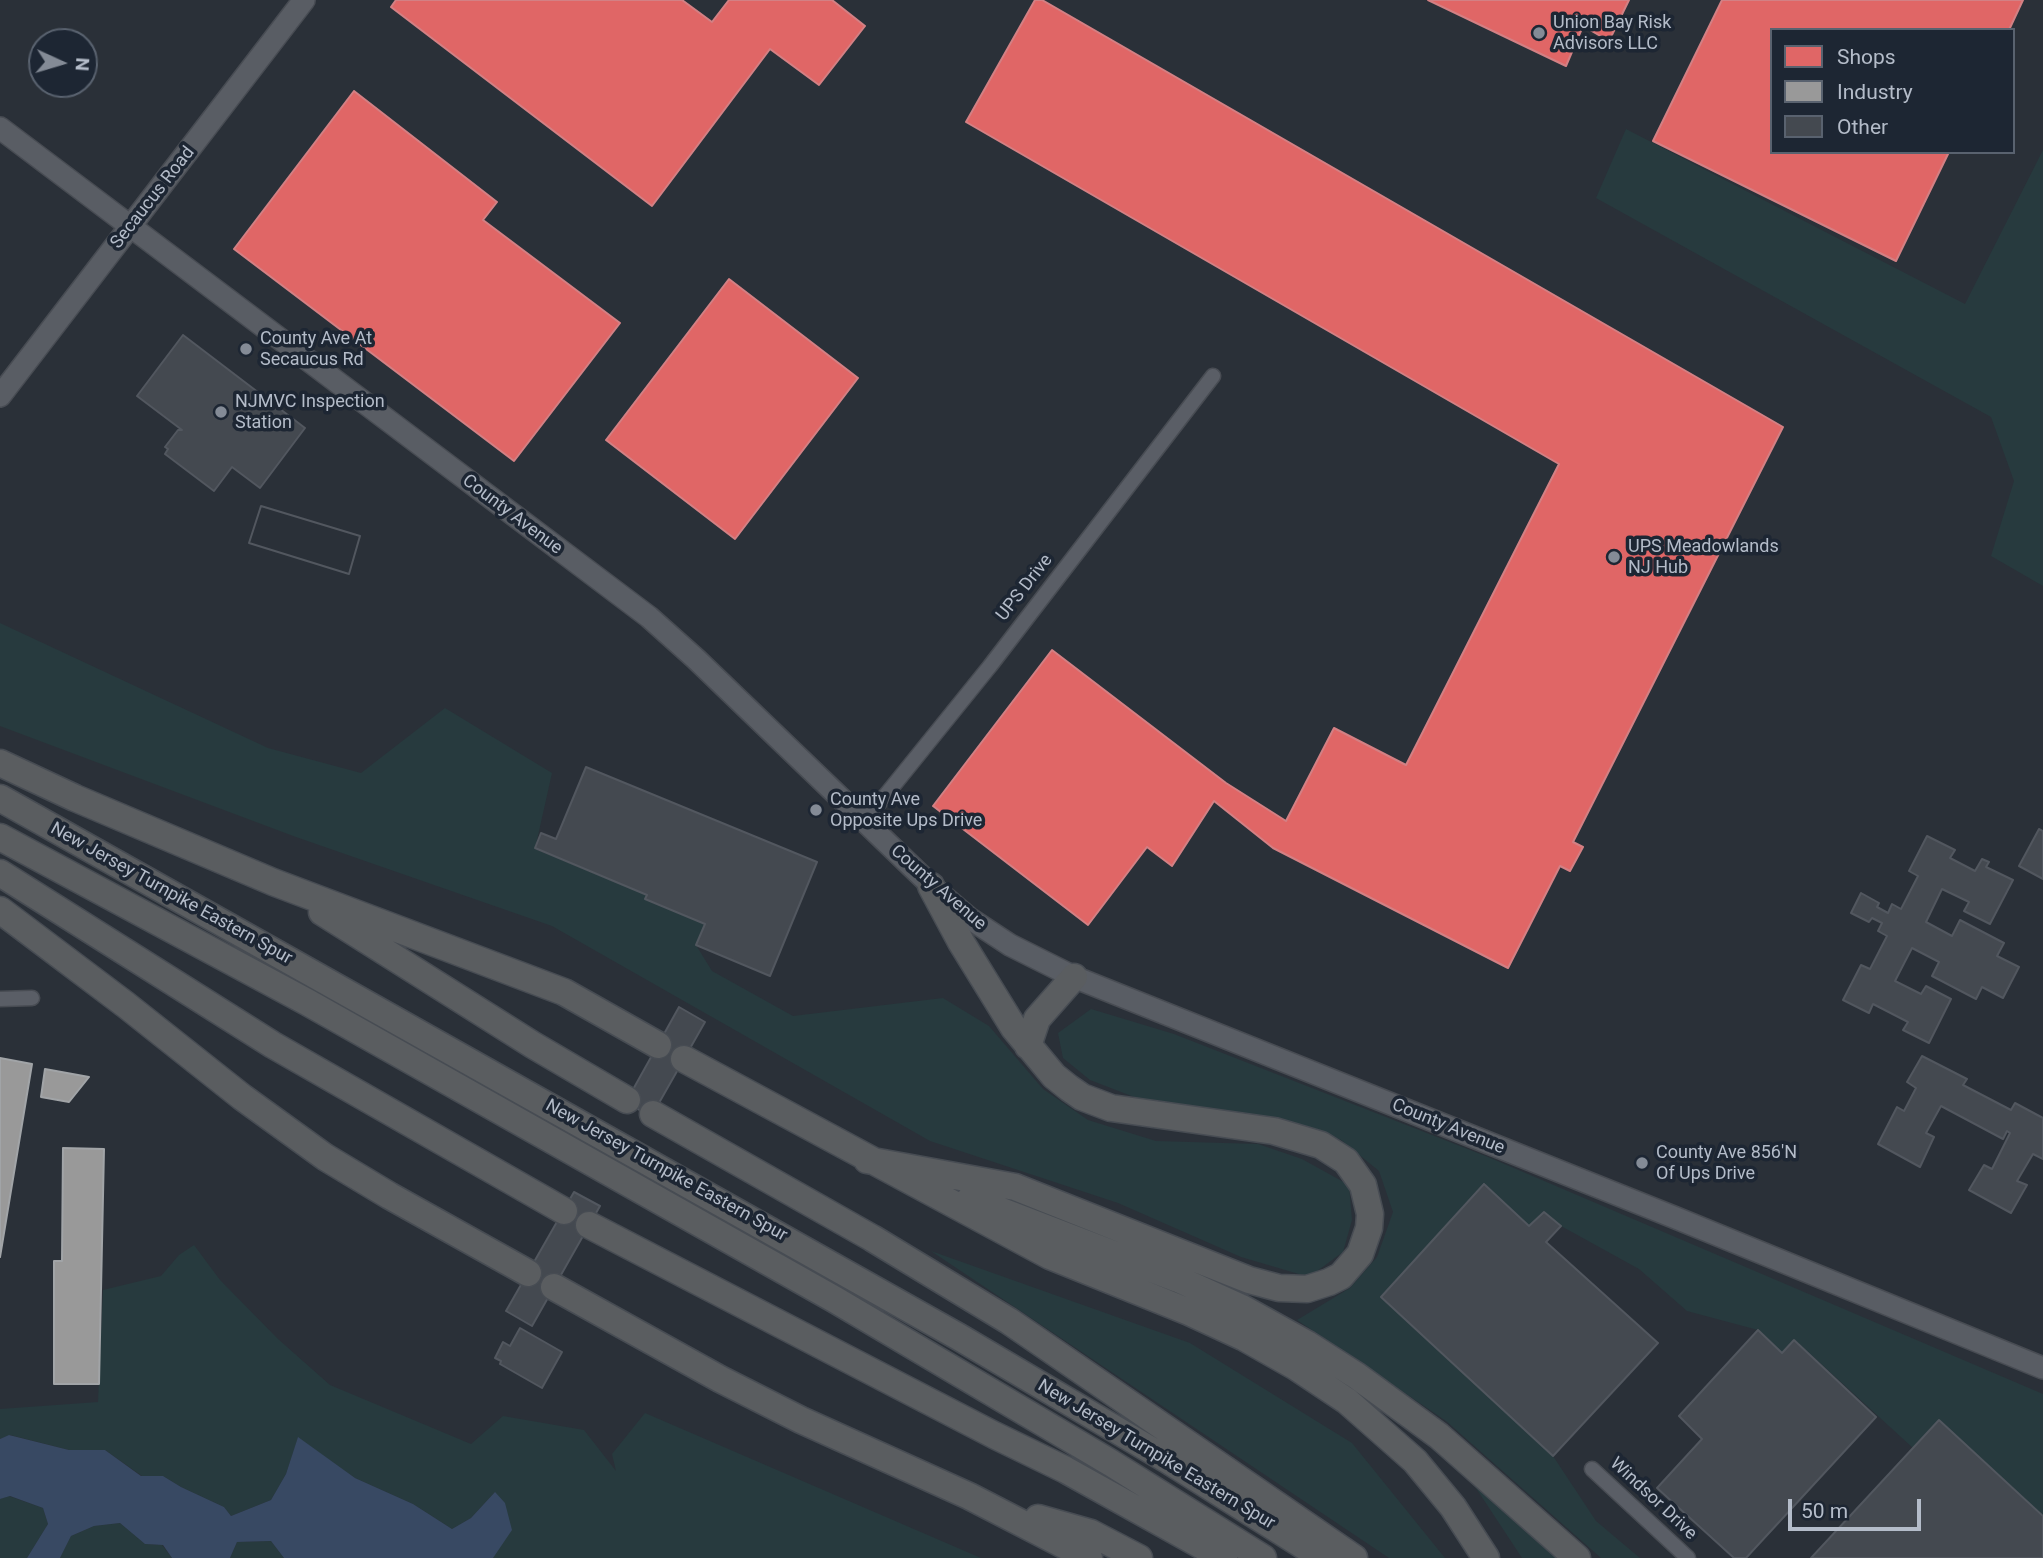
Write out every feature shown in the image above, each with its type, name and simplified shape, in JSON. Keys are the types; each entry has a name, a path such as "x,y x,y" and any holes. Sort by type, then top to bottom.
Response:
{"highway":[{"path":"0,763 75,798 273,882 564,992 658,1045"},
{"name":"New Jersey Turnpike Eastern Spur","path":"0,798 959,1336 1166,1459 1323,1558"},
{"name":"New Jersey Turnpike Eastern Spur","path":"0,836 307,1002 845,1306 1065,1435 1263,1558"},
{"path":"0,873 273,1045 564,1211"},
{"path":"273,882 533,1045 628,1100"},
{"path":"867,1160 1015,1187 1242,1277 1279,1288 1307,1289 1341,1276 1360,1254 1369,1228 1368,1199 1356,1172 1334,1152 1306,1139 1282,1133 1103,1106 1069,1088 1054,1076 1014,1028 961,942 931,886"},
{"path":"0,910 242,1097 325,1157 528,1273"},
{"path":"1028,1046 1037,1019 1074,977"},
{"path":"684,1059 1049,1256 1162,1300 1243,1337 1321,1383 1371,1421 1415,1461 1453,1507 1486,1558"},
{"path":"653,1114 872,1238 1009,1321 1354,1558"},
{"path":"867,1160 1159,1271 1223,1299 1285,1331 1357,1376 1430,1429 1577,1558"},
{"path":"589,1225 1077,1475 1224,1558"},
{"path":"554,1287 740,1389 969,1496 1089,1558"},
{"path":"995,1435 1062,1478 1159,1531 1200,1558"},
{"path":"969,1496 1091,1533 1139,1558"}],"main road":[{"name":"Secaucus Road","path":"0,396 304,0"},
{"name":"County Avenue","path":"0,128 649,617 931,886 990,933 1034,959 1074,977 2043,1368"}],"street":[{"name":"UPS Drive","path":"864,822 998,655 1213,376"},
{"path":"0,999 32,998"},
{"name":"Windsor Drive","path":"1592,1469 1688,1558"}],"green space":[{"path":"1626,129 1965,304 2043,150 2043,586 1991,556 2014,481 1991,417 1596,198"},
{"path":"0,623 268,748 361,773 445,708 552,773 535,849 647,895 645,899 705,924 696,945 712,971 793,1016 943,998 989,1026 1043,1089 1088,1120 1156,1141 1258,1144 1302,1159 1349,1185 1352,1220 1343,1252 1309,1277 1241,1257 1118,1203 930,1141 552,926 296,837 0,726"},
{"path":"1091,1009 1174,1034 1488,1157 2043,1394 2043,1516 1940,1421 1913,1448 1795,1340 1782,1353 1758,1330 1687,1311 1639,1269 1561,1226 1544,1212 1529,1226 1484,1185 1553,1456 1596,1521 1640,1558 1601,1558 1446,1421 1297,1320 1350,1288 1377,1257 1393,1212 1379,1171 1341,1140 1305,1127 1147,1102 1090,1080 1063,1058 1058,1033"},
{"path":"194,1245 220,1280 278,1339 330,1385 471,1444 503,1416 584,1430 616,1471 612,1454 645,1413 981,1558 493,1558 495,1492 471,1518 452,1529 413,1504 355,1478 298,1438 286,1474 271,1500 231,1516 224,1507 163,1476 142,1476 105,1450 69,1450 10,1435 0,1439 0,1409 98,1402 103,1290 161,1276 179,1255"},
{"path":"931,1251 1190,1343 1352,1443 1445,1558 1389,1558"},
{"path":"1472,1482 1556,1558 1522,1558"},
{"path":"9,1496 43,1508 48,1524 27,1558 0,1558 0,1499"},
{"path":"120,1523 145,1544 162,1545 172,1558 60,1558 71,1536 94,1526"},
{"path":"271,1541 284,1558 230,1558 237,1542"}],"water":[{"path":"9,1435 69,1450 105,1450 141,1476 163,1476 224,1507 231,1516 271,1500 286,1474 298,1437 355,1478 413,1504 452,1529 471,1518 495,1492 505,1503 512,1530 493,1558 284,1558 271,1541 237,1542 230,1558 172,1558 163,1545 145,1544 120,1523 94,1526 71,1536 60,1558 27,1558 48,1524 43,1508 10,1496 0,1499 0,1439"}],"building: Shops":[{"path":"396,0 682,0 712,22 729,0 832,0 865,26 819,85 770,49 652,206 391,7"},
{"name":"UPS Meadowlands NJ Hub","path":"1035,0 1042,0 1783,427 1573,842 1583,847 1570,871 1560,866 1508,968 1273,848 1214,801 1172,866 1147,847 1088,925 933,806 1052,650 1226,783 1286,821 1334,728 1406,765 1559,464 966,122"},
{"name":"Union Bay Risk Advisors LLC","path":"1428,0 1629,0 1609,41 1583,26 1566,66"},
{"path":"1722,0 2023,0 2010,28 1770,28 1770,154 1948,154 1896,261 1653,141"},
{"path":"354,91 497,202 483,220 620,323 514,461 234,249"},
{"path":"729,279 858,378 735,539 606,440"}],"building: Industry":[{"path":"0,1058 32,1064 0,1257"},
{"path":"45,1069 89,1077 69,1102 41,1097"},
{"path":"63,1148 104,1149 99,1384 54,1384 54,1261 62,1261"}],"building: Other":[{"name":"NJMVC Inspection Station","path":"183,335 305,428 260,488 232,467 214,491 165,454 168,449 165,447 178,430 182,430 137,396"},
{"path":"244,344 253,351 250,354 241,347"},
{"path":"261,506 360,536 349,574 249,543"},
{"path":"261,506 360,536 349,574 249,543"},
{"path":"586,767 817,862 770,976 696,945 705,924 645,899 647,895 535,848 541,833 556,839"},
{"path":"2039,829 2043,831 2043,879 2019,866"},
{"path":"1927,836 1955,850 1950,858 1975,871 1982,859 1989,862 1986,867 2013,880 1990,924 1964,911 1969,902 1942,889 1926,922 1952,936 1960,920 2004,943 1997,956 2019,967 2003,998 1982,987 1976,999 1932,976 1939,962 1912,948 1895,981 1921,994 1926,986 1951,999 1929,1043 1903,1030 1908,1022 1873,1004 1869,1013 1843,1000 1861,965 1870,969 1887,936 1878,931 1882,923 1872,918 1869,922 1851,913 1861,893 1879,903 1877,907 1888,913 1892,904 1901,909 1918,876 1909,871"},
{"path":"679,1007 705,1022 651,1117 626,1102"},
{"path":"1922,1056 1967,1079 1963,1085 2011,1110 2015,1103 2043,1118 2043,1159 2033,1154 2017,1181 2027,1185 2011,1213 1969,1190 1984,1165 1992,1169 2010,1133 2007,1131 2003,1139 1941,1106 1926,1133 1934,1137 1920,1167 1878,1144 1897,1107 1904,1111 1916,1088 1907,1082"},
{"path":"1639,1158 1649,1162 1646,1168 1637,1164"},
{"path":"1484,1184 1529,1226 1544,1212 1561,1226 1546,1242 1658,1343 1553,1456 1381,1297"},
{"path":"574,1192 600,1206 532,1326 506,1311"},
{"path":"520,1328 562,1352 542,1388 500,1364 501,1361 495,1358 503,1342 510,1346"},
{"path":"1758,1330 1782,1353 1794,1340 1876,1417 1746,1558 1734,1558 1657,1488 1702,1439 1679,1416"},
{"path":"1939,1420 2043,1516 2043,1558 1811,1558"}],"place":[{"name":"Union Bay Risk Advisors LLC","path":"1539,33"},
{"name":"County Ave At Secaucus Rd","path":"246,349"},
{"name":"NJMVC Inspection Station","path":"221,412"},
{"name":"UPS Meadowlands NJ Hub","path":"1614,557"},
{"name":"County Ave Opposite Ups Drive","path":"816,810"},
{"name":"County Ave 856'N Of Ups Drive","path":"1642,1163"}]}
